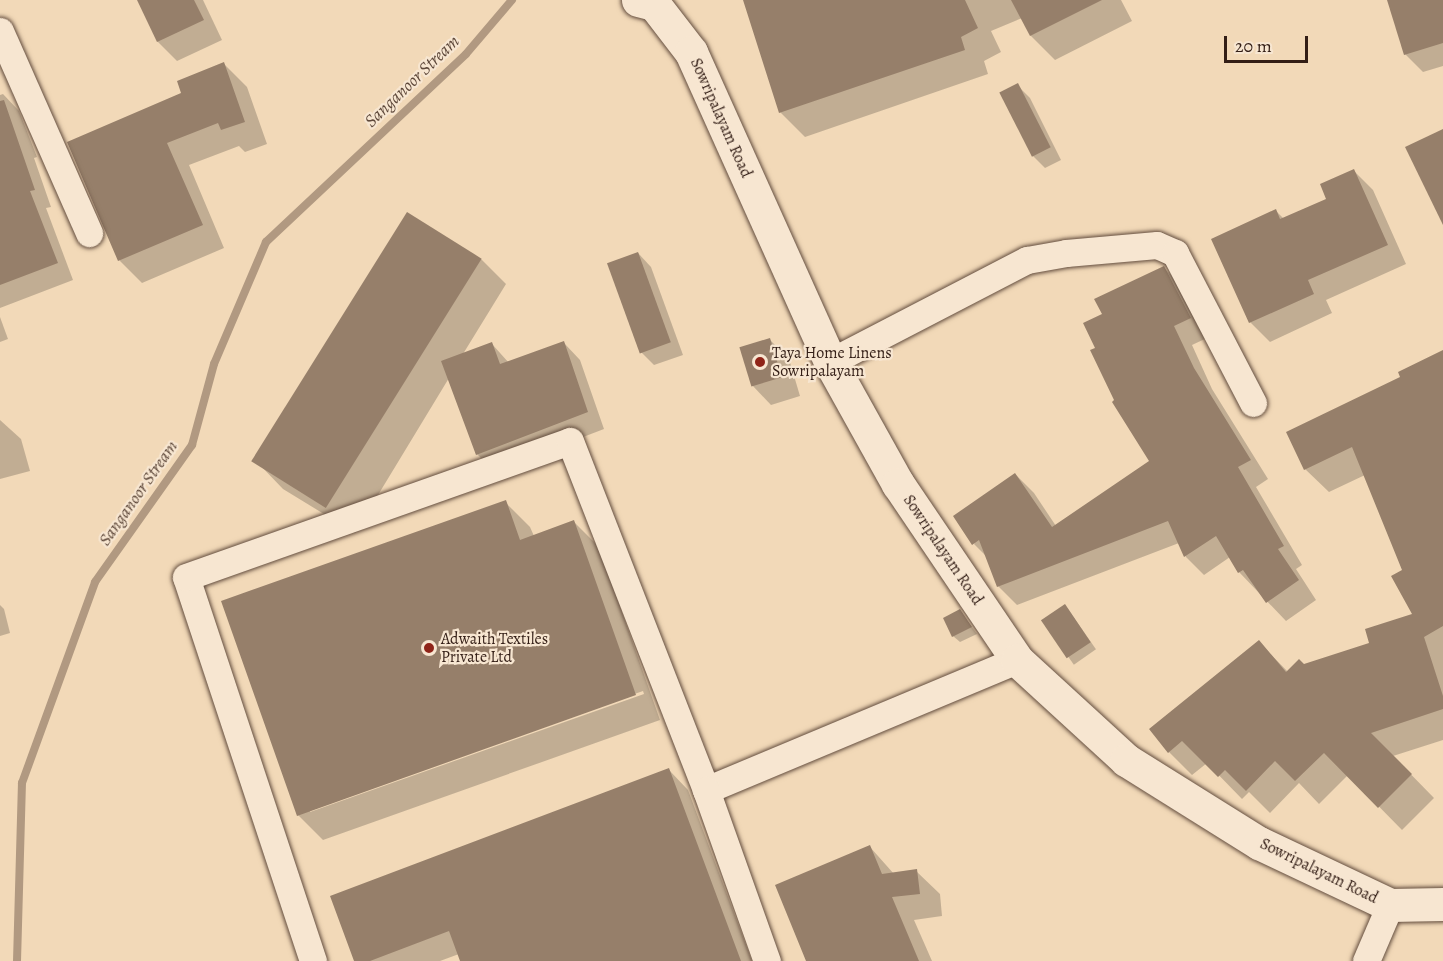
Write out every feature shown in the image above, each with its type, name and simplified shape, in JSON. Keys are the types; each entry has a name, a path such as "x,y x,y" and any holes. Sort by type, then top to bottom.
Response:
{"street":[{"name":"Sowripalayam Road","path":"648,1 691,52 830,362 898,484 1017,660 1126,760 1259,843 1390,905 1443,904"},
{"path":"0,31 89,233"},
{"path":"830,362 1027,260 1066,253 1157,245 1175,253 1253,404"},
{"path":"313,961 186,578 570,441 706,790 767,961"},
{"path":"706,790 1017,660"},
{"path":"1366,961 1390,905"}],"building":[{"path":"137,0 194,0 204,20 157,42"},
{"path":"743,0 965,0 978,28 961,37 965,50 779,113"},
{"path":"1011,0 1102,0 1030,36"},
{"path":"1387,0 1443,0 1443,43 1404,55"},
{"path":"224,62 245,122 221,130 218,123 167,143 203,225 118,261 67,142 181,93 177,81"},
{"path":"1018,83 1051,147 1032,157 999,93"},
{"path":"4,100 35,190 30,191 58,263 0,285 0,101"},
{"path":"1443,129 1443,225 1405,147"},
{"path":"1354,169 1388,245 1308,280 1314,294 1249,323 1211,239 1276,209 1280,219 1326,199 1320,184"},
{"path":"407,212 482,259 326,508 251,461"},
{"path":"638,252 671,342 640,353 607,263"},
{"path":"1164,266 1191,318 1174,326 1194,368 1251,460 1238,467 1284,546 1278,549 1299,580 1266,603 1243,570 1238,573 1216,536 1184,557 1168,521 997,587 979,540 972,545 953,516 1015,473 1052,527 1149,461 1112,402 1114,400 1090,350 1095,348 1083,323 1102,314 1094,299"},
{"name":"Taya Home Linens Sowripalayam","path":"770,338 782,377 751,387 739,347"},
{"path":"564,341 588,412 476,455 441,361 492,342 500,364"},
{"path":"1443,350 1443,626 1424,637 1443,696 1443,709 1371,733 1412,774 1378,808 1324,753 1295,781 1275,761 1246,791 1225,770 1218,777 1182,741 1168,753 1149,729 1259,640 1286,672 1299,659 1304,664 1369,643 1365,629 1412,614 1391,576 1402,570 1352,447 1304,470 1286,432 1400,377 1398,372"},
{"name":"Adwaith Textiles Private Ltd","path":"506,500 520,540 574,520 636,695 297,816 221,601"},
{"path":"1065,604 1091,642 1067,658 1041,620"},
{"path":"960,609 972,627 952,637 943,618"},
{"path":"669,768 741,961 460,961 449,931 370,961 354,961 330,896"},
{"path":"870,845 882,874 917,869 920,894 892,897 919,961 806,961 775,885"}],"waterway":[{"name":"Sanganoor Stream","path":"17,961 22,783 95,582 192,445 214,364 266,242 466,54 512,0"}],"place":[{"name":"Taya Home Linens Sowripalayam","path":"760,362"},
{"name":"Adwaith Textiles Private Ltd","path":"429,648"}]}
